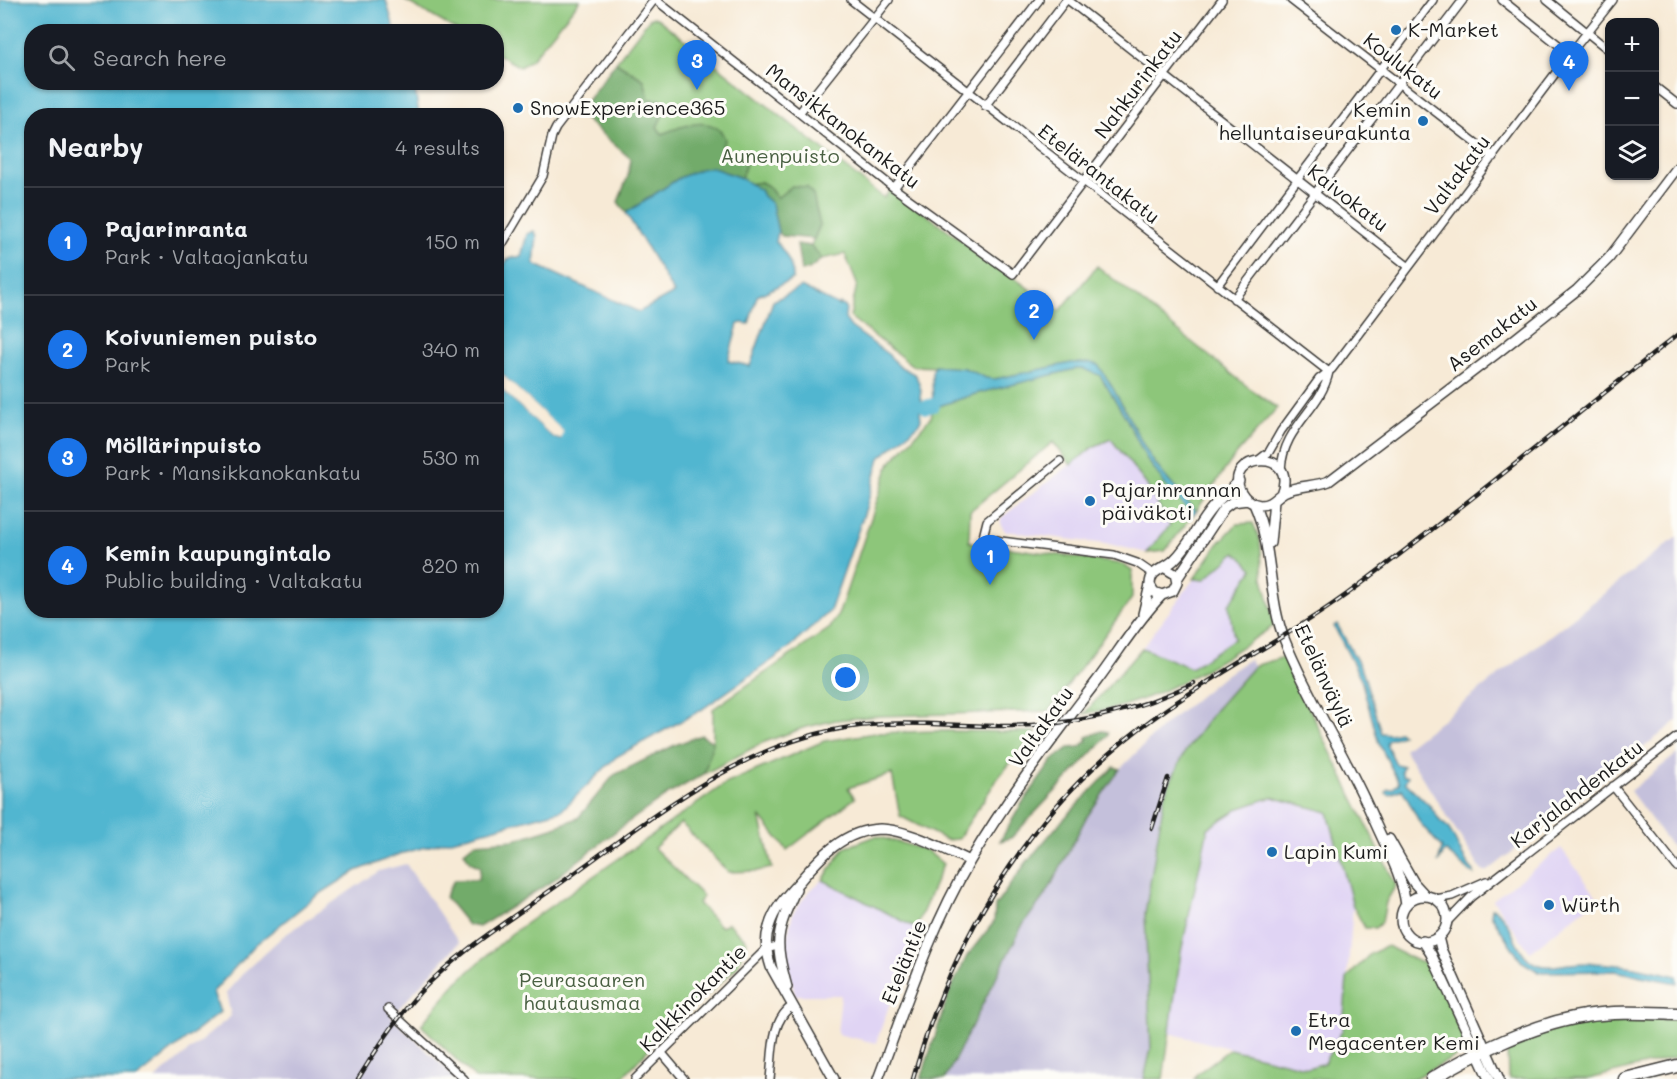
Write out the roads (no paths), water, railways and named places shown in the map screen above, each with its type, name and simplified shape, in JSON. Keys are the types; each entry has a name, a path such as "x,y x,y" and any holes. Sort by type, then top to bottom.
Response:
{"highway":[{"path":"1432,1079 1482,1052 1565,1019 1617,1013 1677,1014"},
{"path":"1625,1079 1677,1066"}],"main road":[{"name":"Asemakatu","path":"1277,497 1296,487 1329,481 1573,294 1609,258 1677,168"},
{"path":"1251,502 1239,488 1239,481 1243,469 1260,459 1272,462 1296,487"},
{"path":"1177,579 1170,570 1158,569 1153,574 1150,585 1154,592 1162,595 1173,591 1177,579 1224,508 1232,502 1251,502 1261,505 1277,497 1282,475"},
{"path":"1165,568 1191,539 1212,508 1239,481"},
{"name":"Etelänväylä","path":"1269,554 1277,497"},
{"name":"Etelänväylä","path":"1251,502 1260,517 1269,554 1277,613 1284,639 1370,806 1404,888 1406,905"},
{"name":"Valtakatu","path":"1142,616 1150,585"},
{"name":"Valtakatu","path":"970,861 1042,753 1100,677 1142,616 1162,595"},
{"name":"Etelänväylä","path":"1370,806 1414,883 1431,897"},
{"path":"834,1079 771,967 766,949 768,928 775,912 785,896 812,865 828,850 856,833 870,830 896,831 939,846 970,861"},
{"name":"Eteläntie","path":"878,1079 921,961 970,861"},
{"path":"792,1006 780,966 777,946 782,920 799,881"},
{"path":"1423,942 1438,937 1447,922 1442,904 1431,897 1415,897 1406,905 1401,918 1403,928 1409,936 1423,942 1431,954 1482,1052 1499,1079"},
{"path":"1438,937 1482,1052 1489,1079"}],"street":[{"name":"Mansikkanokankatu","path":"655,0 894,188 1014,274"},
{"path":"504,242 543,176 556,128 655,0"},
{"name":"Etelärantakatu","path":"851,0 1329,372"},
{"path":"800,112 889,0"},
{"path":"894,188 1039,0"},
{"path":"985,106 1067,0"},
{"name":"Kaivokatu","path":"1067,0 1409,267"},
{"name":"Nahkurinkatu","path":"1014,274 1222,0"},
{"name":"Koulukatu","path":"1292,0 1494,157"},
{"path":"1217,286 1433,0"},
{"path":"1234,299 1463,0"},
{"path":"1502,0 1570,54"},
{"path":"1547,0 1605,47"},
{"name":"Valtakatu","path":"1260,459 1269,452 1281,430 1319,379 1329,372 1613,0"},
{"path":"1659,90 1677,104"},
{"name":"Valtakatu","path":"1282,475 1282,453 1291,433 1326,385 1329,372"},
{"path":"1060,460 987,521 983,537 1114,555 1137,563 1153,574"},
{"name":"Karjalahdenkatu","path":"1447,922 1471,897 1677,736"},
{"path":"1613,786 1677,867"},
{"name":"Karjalahdenkatu","path":"1431,897 1452,896 1496,877"},
{"name":"Kalkkinokantie","path":"635,1079 766,949 777,946"},
{"path":"770,1079 778,1022 785,1011 792,1006"},
{"path":"388,1009 464,1079"},
{"path":"661,1052 684,1079"}],"water":[{"path":"0,0 386,0 393,24 24,24 24,90 415,90 418,108 24,108 24,618 504,618 504,392 554,438 560,439 562,431 504,377 504,264 512,257 521,257 527,234 534,231 537,236 534,264 639,312 674,293 626,213 679,178 711,167 741,178 760,190 772,204 778,232 776,242 788,259 793,279 757,296 749,324 738,324 728,361 750,366 773,301 801,287 839,306 840,304 846,307 845,319 851,327 889,355 899,366 916,375 921,390 920,399 926,405 926,408 920,411 921,419 918,425 880,458 866,508 830,611 788,649 701,710 616,757 562,810 400,854 356,871 315,897 255,945 213,992 220,1012 136,1079 0,1079"},
{"path":"1071,363 1098,365 1151,458 1196,511 1193,515 1167,487 1147,459 1100,375 1084,369 1075,369 975,394 933,408 932,372 935,366 964,368 986,378 995,379"},
{"path":"1337,624 1363,672 1381,733 1399,732 1402,735 1388,740 1386,744 1396,764 1403,766 1401,771 1403,776 1408,776 1405,782 1431,807 1450,831 1464,859 1474,871 1474,875 1445,851 1438,863 1442,848 1420,823 1402,789 1389,795 1386,793 1388,789 1392,789 1399,783 1379,744 1361,679 1334,626"},
{"path":"1492,908 1504,919 1527,958 1538,965 1597,963 1624,966 1677,976 1677,983 1615,971 1539,972 1521,961 1491,915"}],"waterway":[{"path":"926,407 933,405"}],"railway":[{"path":"913,1079 946,983 993,893 1021,851 1052,811 1087,774 1125,740 1181,699 1358,586 1677,335"},
{"path":"358,1079 411,1002 452,962 661,811 733,767 771,749 810,736 851,727 888,724 1002,726 1052,724 1124,710 1194,683"},
{"path":"1152,828 1168,778"}],"place":[{"name":"K-Market","path":"1396,30"},
{"name":"Möllärinpuisto","path":"697,90"},
{"name":"Kemin kaupungintalo","path":"1569,91"},
{"name":"SnowExperience365","path":"518,108"},
{"name":"Kemin helluntaiseurakunta","path":"1423,121"},
{"name":"Koivuniemen puisto","path":"1034,340"},
{"name":"Pajarinrannan päiväkoti","path":"1090,501"},
{"name":"Pajarinranta","path":"990,585"},
{"name":"Lapin Kumi","path":"1272,852"},
{"name":"Würth","path":"1549,905"},
{"name":"Etra Megacenter Kemi","path":"1296,1031"}],"park label":[{"name":"Aunenpuisto","path":"780,156"},
{"name":"Peurasaaren hautausmaa","path":"582,992"}]}
